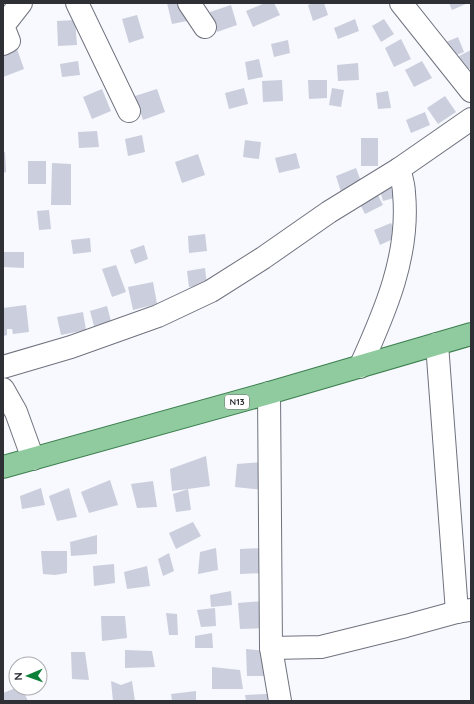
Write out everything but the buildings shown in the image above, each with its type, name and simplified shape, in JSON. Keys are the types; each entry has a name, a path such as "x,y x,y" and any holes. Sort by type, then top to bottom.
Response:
{"main road":[{"name":"N13","path":"3,467 269,393 471,334"}],"street":[{"path":"3,44 9,41 3,26 21,3"},
{"path":"77,3 129,112"},
{"path":"190,3 205,27"},
{"path":"401,3 471,91"},
{"path":"3,367 71,347 158,316 211,291 263,258 330,212 399,169 471,119"},
{"path":"360,367 382,318 396,276 404,236 404,192 399,169"},
{"path":"271,648 321,647 464,611 437,344"},
{"path":"3,389 16,412 33,459"},
{"path":"269,393 271,648 280,701"}]}
